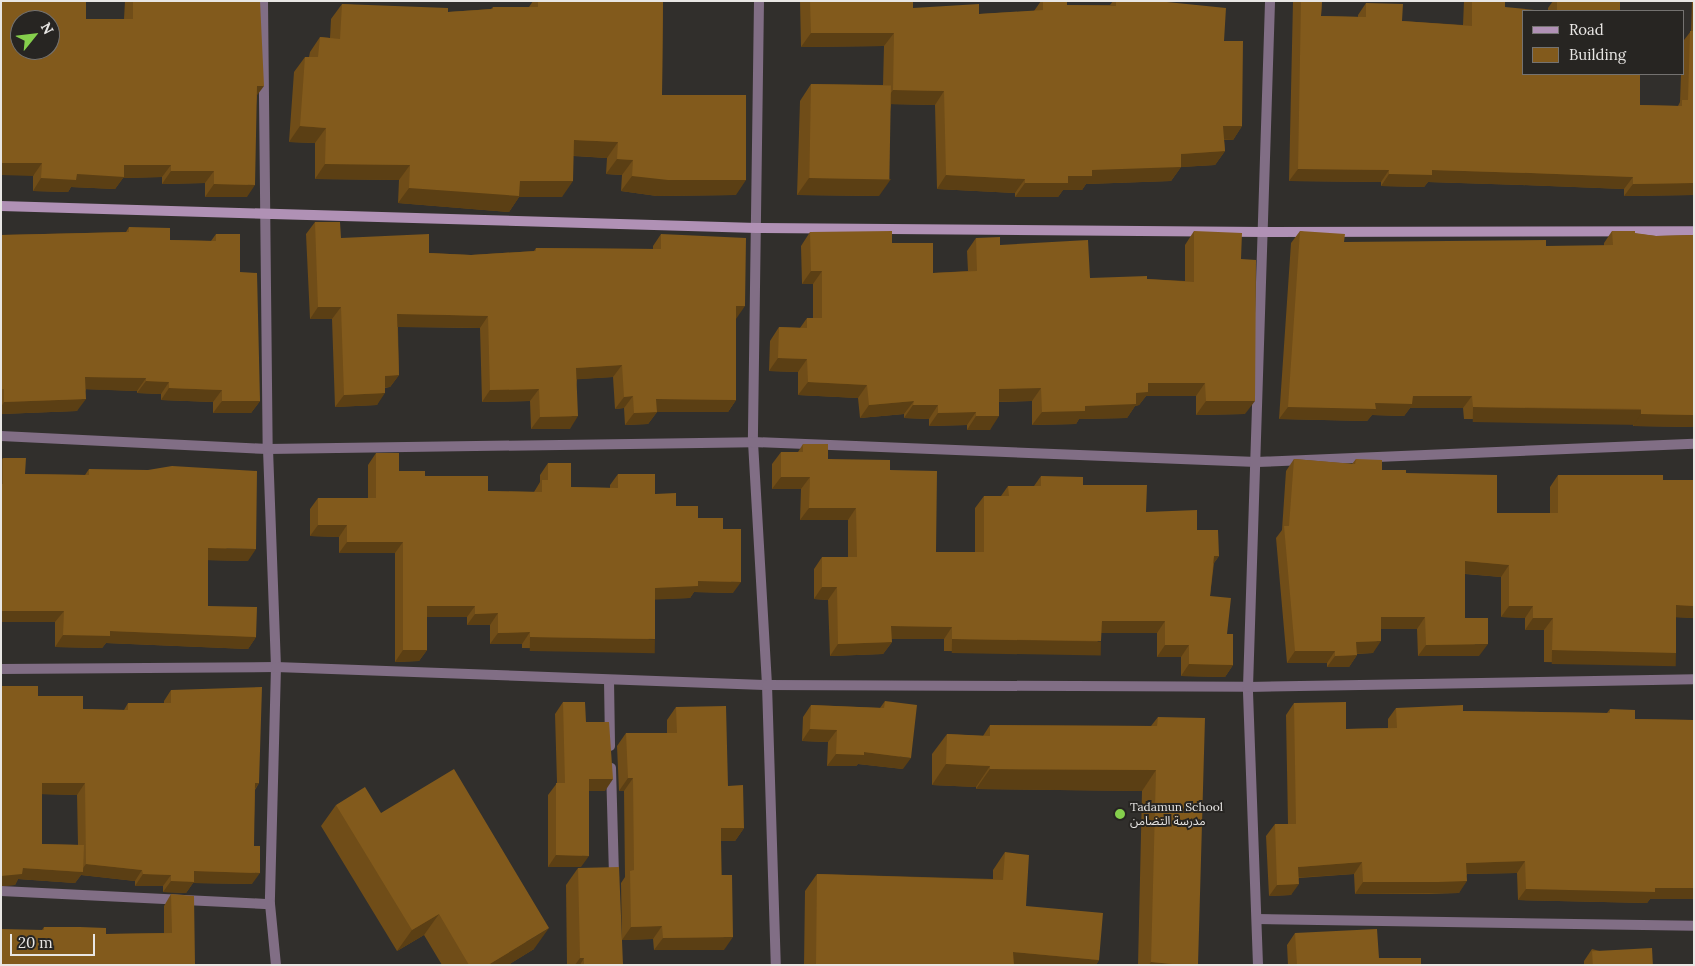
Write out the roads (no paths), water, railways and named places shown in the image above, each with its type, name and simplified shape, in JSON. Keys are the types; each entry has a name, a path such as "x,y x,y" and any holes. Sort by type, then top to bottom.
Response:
{"street":[{"path":"263,1 268,211 268,449 276,667 270,904 276,965"},
{"path":"759,1 753,442 767,685 776,965"},
{"path":"1258,965 1248,687 1257,462 1270,1"},
{"path":"1,206 268,211 757,228 1264,232 1694,231"},
{"path":"1,436 268,449 753,442 1257,462 1694,444"},
{"path":"1,669 276,667 767,685 1248,687 1694,679"},
{"path":"609,680 614,886"},
{"path":"1,891 270,904"},
{"path":"1257,919 1694,926"}],"place":[{"name":"Tadamun School مدرسة التضامن","path":"1120,814"}]}
